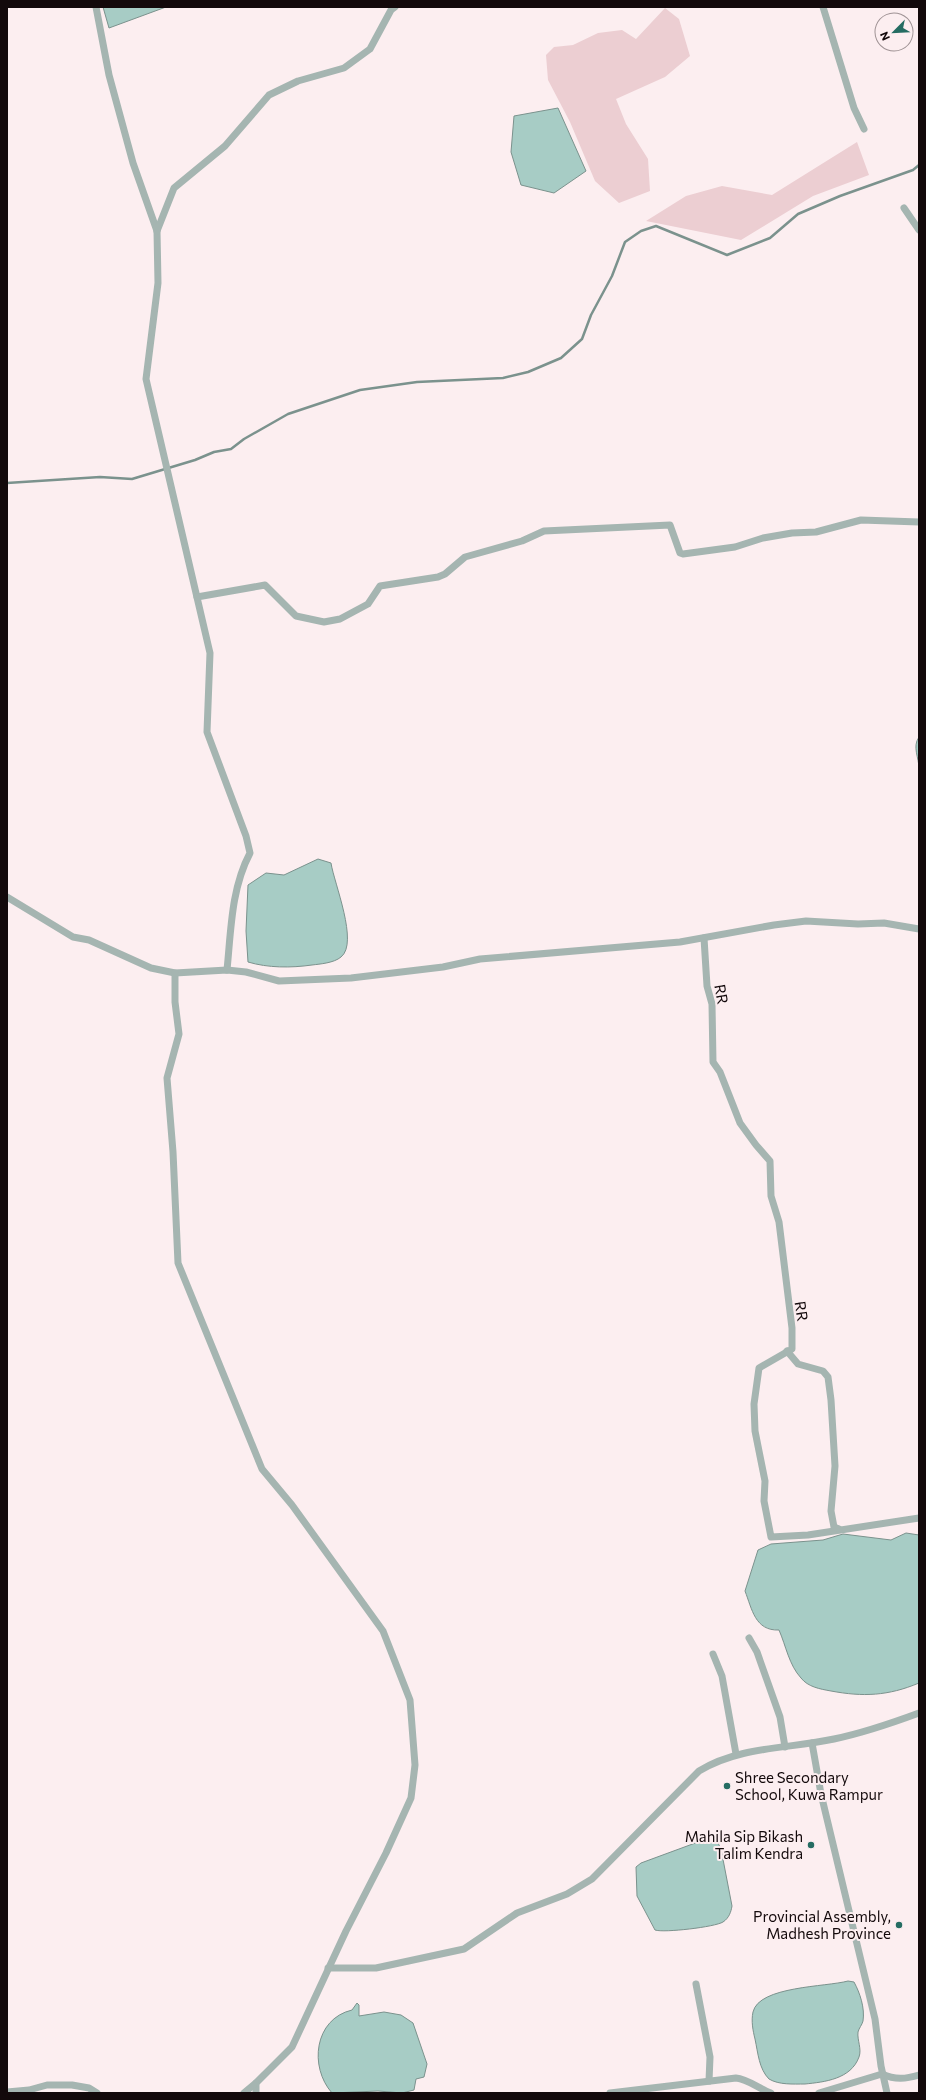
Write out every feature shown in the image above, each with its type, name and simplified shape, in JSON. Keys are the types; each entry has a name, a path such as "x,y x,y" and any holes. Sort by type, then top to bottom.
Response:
{"street":[{"path":"96,7 108,76 133,163 157,231 158,283 146,379 210,653 207,732 246,836 250,853 242,869 235,895 227,970"},
{"path":"157,231 174,188 225,146 269,94 298,81 344,68 370,49 390,10 396,7"},
{"path":"823,7 854,108 864,129"},
{"path":"904,208 919,230"},
{"path":"197,597 265,585 296,616 330,622 368,604 380,586 438,577 445,574 465,557 522,541 544,531 670,525 680,553 683,554 735,546 763,538 792,533 816,532 861,520 919,522"},
{"path":"7,897 73,936 89,940 152,968 175,972 227,970 246,972 279,981 351,978 443,967 480,959 680,942 774,924 806,921 858,924 884,923 919,929"},
{"name":"RR","path":"704,938 707,986 712,1004 713,1062 720,1072 740,1123 770,1161 770,1196 779,1222 793,1341 792,1349 787,1352"},
{"path":"175,972 175,1002 179,1034 167,1078 173,1152 178,1263 262,1470 292,1506 383,1631 410,1700 415,1765 411,1798 386,1853 328,1968 292,2047 256,2084 244,2093"},
{"path":"839,1529 834,1527 831,1511 834,1466 831,1400 828,1377 823,1371 798,1364 787,1352 759,1368 754,1404 754,1431 764,1475 764,1501 771,1537 808,1535 839,1529 919,1518"},
{"path":"749,1638 757,1652 780,1717 785,1746"},
{"path":"713,1654 722,1676 736,1754"},
{"path":"328,1968 376,1968 464,1949 517,1913 567,1894 592,1879 699,1771 713,1762 736,1754 835,1739 899,1721 919,1713"},
{"path":"812,1742 821,1794 875,2019 882,2074 887,2093"},
{"path":"696,1984 710,2057 709,2080"},
{"path":"818,2093 882,2074 890,2078 903,2078 919,2075"},
{"path":"610,2093 709,2080 743,2078 758,2088 771,2093"},
{"path":"256,2084 256,2093"},
{"path":"7,2092 29,2090 47,2085 72,2085 89,2088 97,2093"}],"shaded area":[{"path":"103,7 166,7 109,28"},
{"path":"665,8 679,19 690,56 665,77 616,99 626,124 648,159 650,191 619,203 595,181 570,122 548,80 546,55 554,47 573,45 598,33 622,30 636,39"},
{"path":"558,108 586,171 554,193 521,185 511,152 514,116"},
{"path":"857,142 869,175 813,196 741,240 646,221 686,196 722,186 772,195"},
{"path":"919,737 919,765 916,748"},
{"path":"318,859 331,863 347,926 346,950 341,957 335,961 296,967 280,967 248,962 246,931 248,885 266,873 284,875"},
{"path":"906,1533 919,1535 919,1683 897,1691 865,1695 827,1690 807,1684 793,1667 779,1630 765,1627 760,1623 750,1605 745,1591 758,1550 771,1544 823,1540 843,1534 891,1540"},
{"path":"713,1841 718,1843 721,1849 732,1906 728,1917 723,1922 718,1924 700,1928 660,1931 655,1930 637,1896 636,1867 641,1863 698,1842"},
{"path":"848,1981 854,1982 863,2006 863,2021 858,2032 860,2054 855,2064 844,2075 821,2082 786,2084 769,2079 761,2066 753,2029 753,2012 758,2003 767,1997 780,1992"},
{"path":"357,2003 359,2005 359,2016 384,2012 401,2015 413,2023 427,2064 424,2077 416,2079 414,2090 402,2093 378,2091 332,2093 320,2070 318,2058 319,2045 323,2033 330,2023 339,2015 352,2010"}],"waterway":[{"path":"7,483 100,477 132,479 195,460 214,452 231,449 244,439 288,414 360,390 417,382 503,378 528,372 561,358 582,339 591,315 612,276 625,242 641,231 656,226 727,255 770,238 798,214 840,196 913,170 919,165"}],"place":[{"name":"Shree Secondary School, Kuwa Rampur","path":"727,1786"},
{"name":"Mahila Sip Bikash Talim Kendra","path":"811,1845"},
{"name":"Provincial Assembly, Madhesh Province","path":"899,1925"}]}
